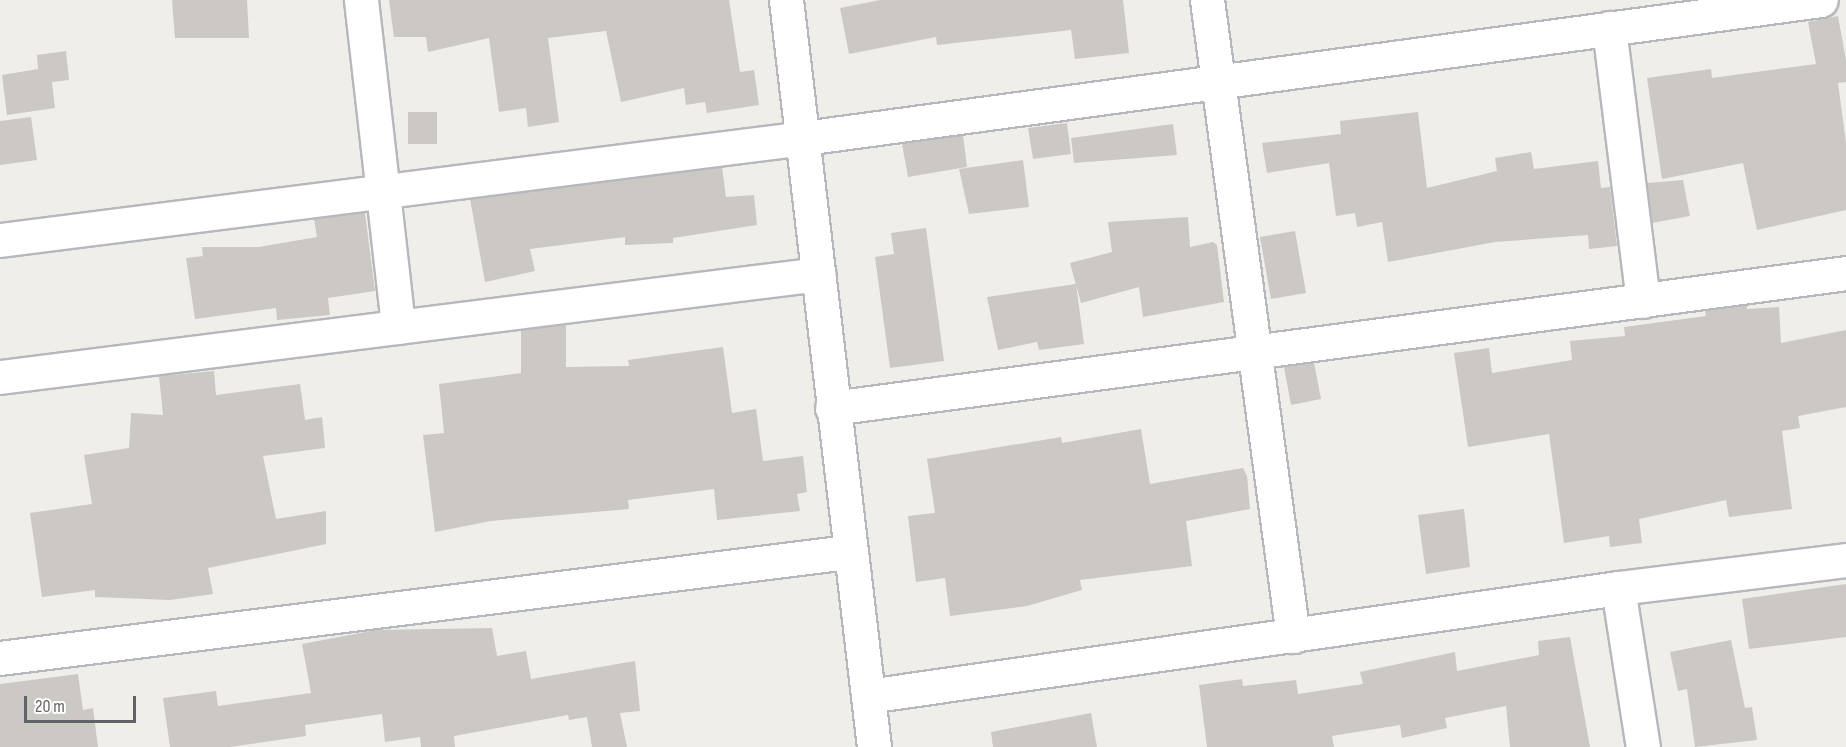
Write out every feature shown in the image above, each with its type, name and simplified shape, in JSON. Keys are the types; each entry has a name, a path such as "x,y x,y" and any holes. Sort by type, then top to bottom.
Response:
{"street":[{"path":"361,0 398,327"},
{"path":"786,0 804,138 848,552 874,747"},
{"path":"1207,0 1293,636"},
{"path":"0,240 804,138 1821,0"},
{"path":"1609,28 1643,301"},
{"path":"832,408 1254,350 1846,273"},
{"path":"0,378 819,274"},
{"path":"0,658 848,552"},
{"path":"868,696 1618,588 1846,560"},
{"path":"1618,588 1643,747"}],"building":[{"path":"172,0 247,0 249,38 175,38"},
{"path":"389,0 729,0 740,72 754,70 759,105 707,113 705,102 686,105 684,88 621,102 606,31 548,38 559,122 528,127 526,108 499,112 489,38 428,52 426,37 394,37"},
{"path":"880,0 1123,0 1129,53 1075,59 1071,30 937,45 936,37 849,54 840,8"},
{"path":"1838,16 1846,60 1846,82 1838,83 1846,143 1846,210 1757,230 1743,163 1662,179 1647,78 1711,69 1712,78 1816,64 1808,22"},
{"path":"66,51 69,80 52,82 55,108 7,115 2,75 38,69 37,55"},
{"path":"408,112 437,112 437,144 408,144"},
{"path":"1418,112 1427,188 1497,171 1495,158 1531,152 1534,169 1598,161 1601,188 1610,187 1617,246 1589,249 1588,235 1495,242 1388,262 1382,222 1357,227 1355,213 1336,216 1329,163 1267,173 1262,143 1341,134 1340,121"},
{"path":"31,117 37,160 0,165 0,121"},
{"path":"1067,123 1071,154 1033,159 1028,128"},
{"path":"1173,124 1177,155 1074,163 1071,138"},
{"path":"963,135 967,167 908,177 902,144"},
{"path":"1023,160 1029,207 969,214 959,169"},
{"path":"722,167 726,197 754,195 757,225 673,238 673,243 625,245 625,237 530,249 535,271 485,282 470,199"},
{"path":"1683,180 1690,216 1652,223 1647,183"},
{"path":"365,213 375,291 328,298 330,315 277,320 276,308 195,319 186,258 203,256 202,247 259,247 317,237 314,219"},
{"path":"1188,217 1190,247 1213,242 1217,245 1224,302 1143,317 1139,287 1081,303 1070,263 1112,252 1108,222"},
{"path":"926,228 944,361 890,368 875,257 894,254 891,233"},
{"path":"1295,231 1306,293 1271,299 1260,237"},
{"path":"1076,284 1084,344 1039,350 1037,342 998,350 987,297"},
{"path":"1747,305 1747,309 1779,307 1781,343 1846,330 1846,407 1798,416 1800,428 1782,431 1792,509 1729,517 1726,500 1639,519 1642,543 1610,547 1609,536 1564,543 1549,434 1468,447 1454,353 1489,348 1492,373 1572,360 1570,341 1625,336 1624,327 1706,316 1705,311"},
{"path":"566,325 566,367 629,366 628,360 723,347 732,413 756,409 763,461 803,456 807,492 797,494 800,511 717,520 714,489 628,500 629,509 491,521 435,532 423,435 444,433 439,384 521,373 521,330"},
{"path":"1314,363 1321,399 1291,405 1284,367"},
{"path":"214,371 216,395 300,384 305,420 322,417 325,448 263,456 276,519 326,511 326,544 208,568 213,594 170,600 95,597 95,590 42,597 30,513 92,504 84,455 129,448 131,413 163,415 159,376"},
{"path":"1141,429 1150,484 1243,468 1247,476 1250,509 1186,521 1192,566 1080,580 1082,590 1027,606 950,616 945,578 916,582 908,516 935,513 927,459 1061,437 1062,443"},
{"path":"1464,509 1470,567 1426,574 1418,515"},
{"path":"1846,584 1846,637 1749,649 1742,599"},
{"path":"492,628 497,656 526,651 531,679 635,661 640,711 620,713 627,747 592,747 587,717 569,720 568,715 454,736 455,747 421,747 420,737 385,742 382,714 305,725 306,736 230,747 170,747 163,698 216,691 218,706 311,693 302,644 376,630"},
{"path":"1570,637 1590,747 1510,747 1506,706 1445,718 1447,728 1402,738 1400,725 1332,736 1334,747 1207,747 1199,685 1242,679 1243,686 1296,680 1298,694 1363,684 1360,672 1455,652 1457,671 1539,655 1538,641"},
{"path":"1731,640 1745,708 1752,707 1757,740 1695,747 1687,689 1678,691 1670,652"},
{"path":"78,674 83,710 93,708 98,747 0,747 0,684"},
{"path":"1091,713 1097,747 993,747 991,732"}]}
